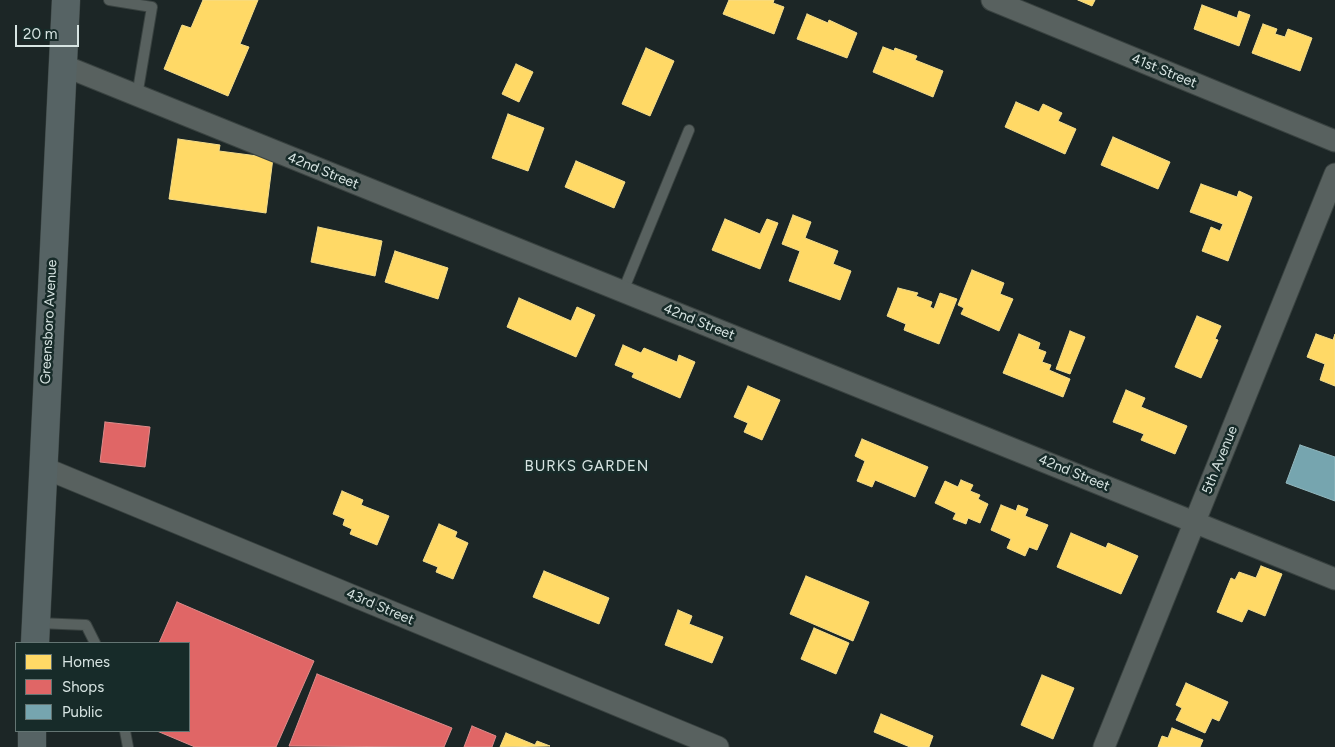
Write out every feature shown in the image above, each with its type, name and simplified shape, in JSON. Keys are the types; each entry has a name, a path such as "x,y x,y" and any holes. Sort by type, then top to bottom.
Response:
{"main road":[{"name":"Greensboro Avenue","path":"35,633 66,0"},
{"path":"32,732 32,747"}],"street":[{"name":"41st Street","path":"992,0 1335,141"},
{"name":"42nd Street","path":"62,66 1335,579"},
{"name":"5th Avenue","path":"1104,747 1335,174"},
{"name":"43rd Street","path":"42,467 718,747"}],"lane":[{"path":"102,0 152,7 137,96"},
{"path":"623,292 689,130"},
{"path":"35,633 86,625 94,642"},
{"path":"125,732 128,747"}],"building: Homes":[{"path":"203,0 258,0 240,44 249,47 228,96 164,69 182,25 191,28"},
{"path":"729,0 774,0 773,3 784,7 774,34 723,14"},
{"path":"1078,0 1095,0 1092,6"},
{"path":"1202,5 1237,18 1239,11 1250,15 1239,46 1194,29"},
{"path":"807,14 828,23 829,20 857,33 847,58 797,39"},
{"path":"1263,24 1277,29 1275,34 1285,37 1288,29 1312,38 1300,71 1252,53"},
{"path":"883,47 894,51 895,48 917,56 915,60 943,71 933,97 873,72"},
{"path":"646,48 674,61 650,116 622,104"},
{"path":"516,64 533,72 519,102 502,94"},
{"path":"1016,102 1039,112 1043,104 1062,113 1058,121 1076,129 1065,154 1005,127"},
{"path":"508,114 544,128 528,171 492,158"},
{"path":"1113,137 1170,162 1158,189 1101,165"},
{"path":"178,139 220,145 219,151 273,158 266,213 169,199"},
{"path":"576,161 625,182 614,208 565,187"},
{"path":"1201,184 1237,197 1239,191 1252,197 1228,261 1202,251 1211,227 1220,231 1223,224 1190,212"},
{"path":"793,215 811,222 805,238 838,251 833,264 851,271 840,300 789,281 800,251 782,244"},
{"path":"725,219 760,234 767,219 778,223 760,269 712,250"},
{"path":"318,227 382,241 375,276 311,262"},
{"path":"395,251 448,268 438,299 385,282"},
{"path":"972,270 1004,283 1000,294 1013,299 999,331 961,314 964,308 958,305"},
{"path":"898,288 918,293 916,296 932,302 930,307 934,309 940,293 957,299 939,344 904,330 906,324 887,316"},
{"path":"519,298 571,321 577,307 595,315 576,357 507,327"},
{"path":"1197,316 1221,326 1215,339 1218,340 1201,378 1175,367"},
{"path":"1070,331 1085,337 1070,374 1056,369"},
{"path":"1019,334 1040,343 1038,349 1046,352 1042,362 1051,365 1049,370 1070,379 1063,397 1003,373"},
{"path":"1316,334 1333,340 1335,334 1335,386 1320,380 1325,364 1307,357"},
{"path":"623,345 641,353 644,348 677,362 679,355 695,362 680,398 632,377 634,373 615,365"},
{"path":"748,386 780,400 762,440 744,432 748,423 734,417"},
{"path":"1126,390 1145,398 1141,407 1187,426 1175,454 1141,440 1144,434 1113,422"},
{"path":"862,439 928,467 915,497 875,480 872,487 857,481 865,461 855,456"},
{"path":"961,480 973,485 970,491 980,495 978,499 988,504 980,523 968,518 966,524 953,519 956,513 935,503 945,481 958,487"},
{"path":"342,491 363,500 361,505 389,516 377,545 350,534 352,529 343,525 345,519 333,514"},
{"path":"1001,505 1016,511 1018,505 1028,509 1025,516 1048,525 1037,550 1029,547 1025,556 1007,548 1011,539 991,530"},
{"path":"439,524 457,532 455,537 468,543 453,579 436,572 438,567 423,561"},
{"path":"1071,533 1106,548 1108,543 1138,556 1121,594 1057,567"},
{"path":"1261,566 1282,574 1265,616 1248,609 1242,622 1217,612 1231,578 1235,580 1239,572 1256,578"},
{"path":"544,571 609,598 599,624 533,597"},
{"path":"806,576 869,602 853,641 790,614"},
{"path":"678,610 692,616 689,624 723,637 712,663 665,645"},
{"path":"814,628 849,643 836,674 801,659"},
{"path":"1042,675 1074,688 1053,739 1021,725"},
{"path":"1186,683 1228,702 1219,721 1212,718 1205,733 1176,720 1182,708 1176,705"},
{"path":"881,714 933,736 929,747 910,747 874,732"},
{"path":"1172,728 1203,740 1200,747 1158,747 1162,736 1168,738"},
{"path":"506,733 535,745 537,741 550,746 500,747"}],"building: Shops":[{"path":"105,422 150,427 145,467 100,462"},
{"path":"177,602 314,661 276,747 195,747 159,732 190,732 190,642 159,642"},
{"path":"317,674 452,728 444,747 289,746"},
{"path":"472,726 496,736 492,747 464,747"}],"building: Public":[{"path":"1300,445 1335,457 1335,501 1286,483"}],"district":[{"name":"BURKS GARDEN","path":"587,467"}]}
